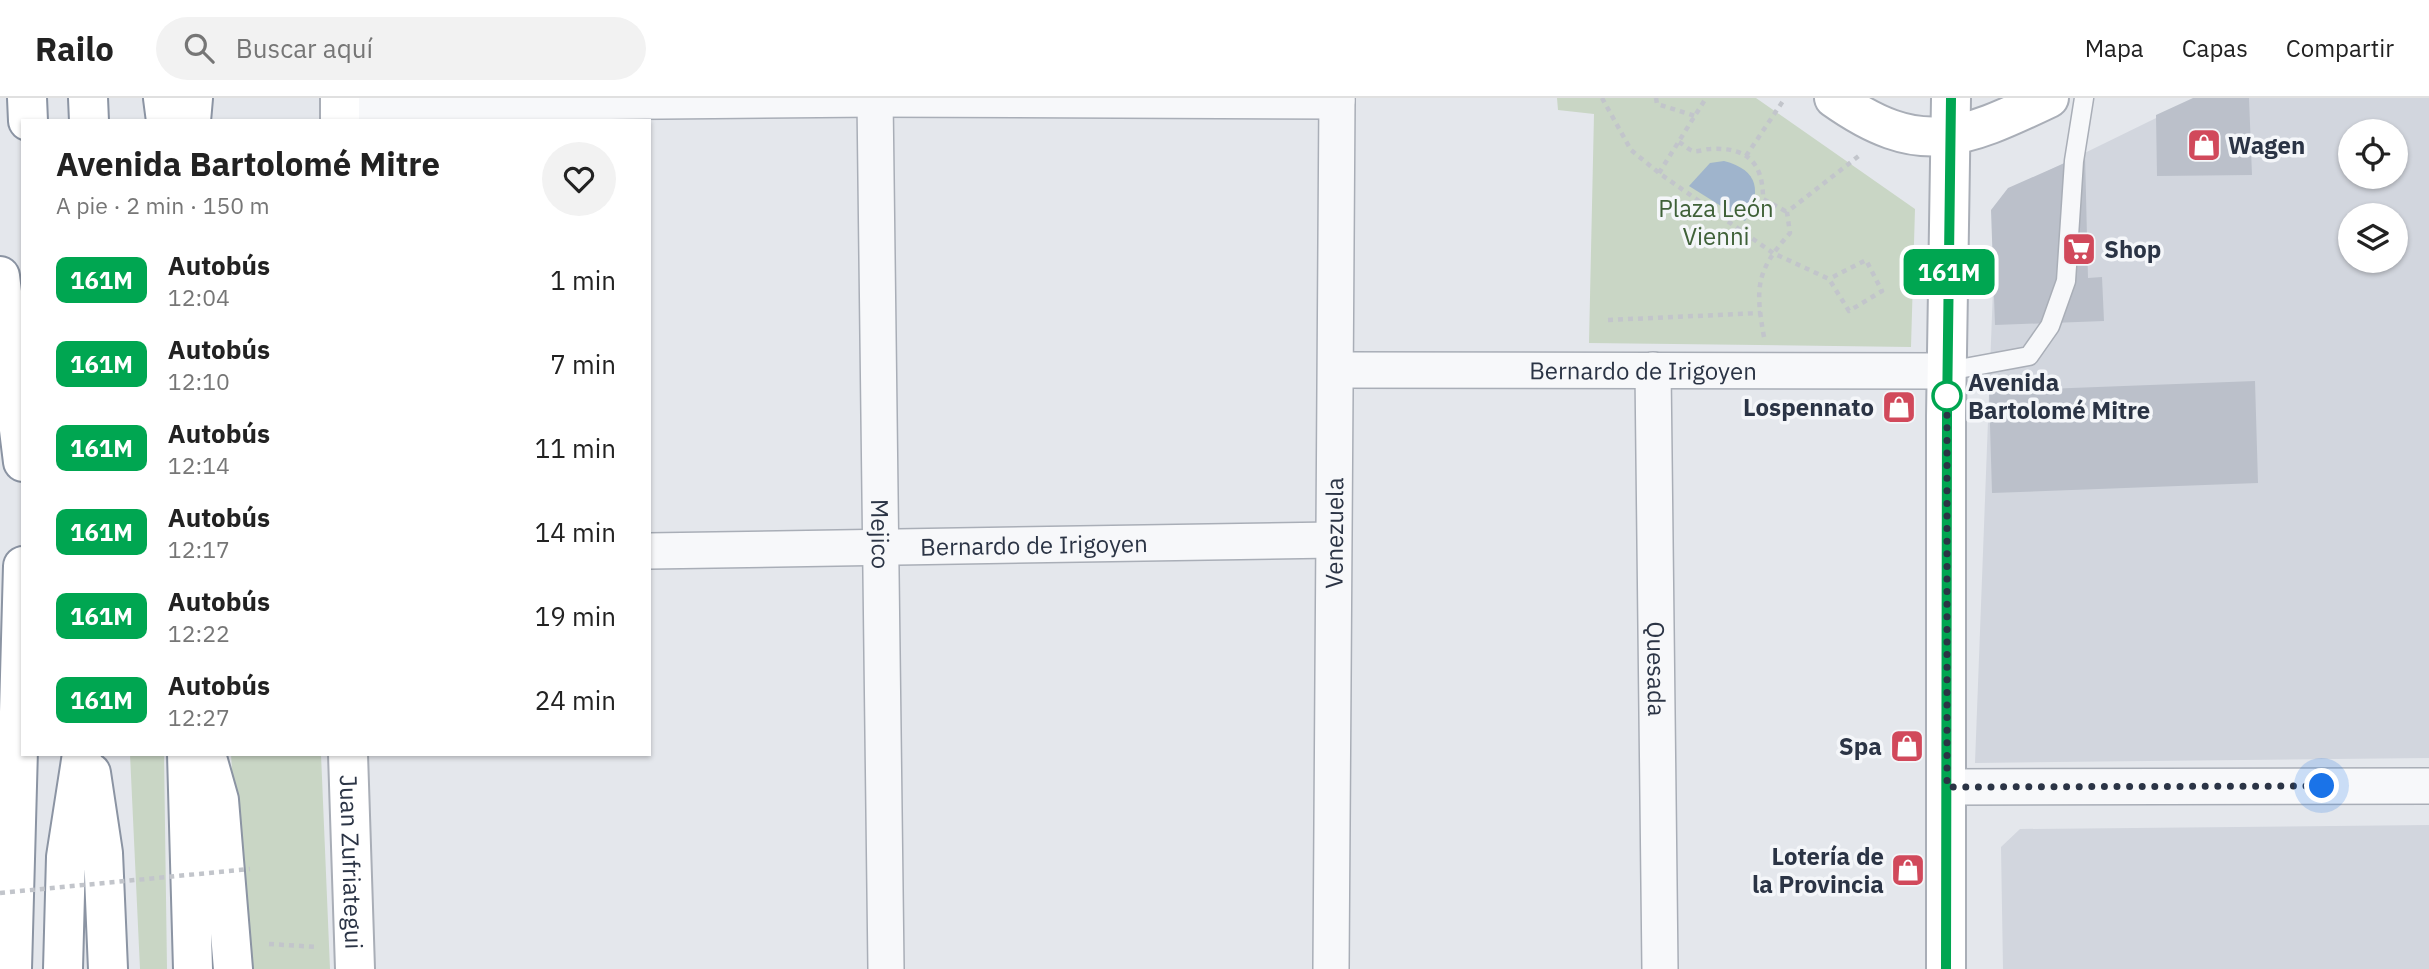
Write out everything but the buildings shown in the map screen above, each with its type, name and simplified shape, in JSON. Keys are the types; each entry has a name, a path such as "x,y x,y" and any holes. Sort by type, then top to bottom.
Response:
{"main road":[{"path":"27,98 27,119"},
{"path":"88,98 89,119"},
{"path":"163,98 166,119"},
{"path":"191,119 193,98"},
{"path":"1834,98 1858,115 1891,131 1924,138 1951,136 2004,119 2049,98"},
{"path":"1946,969 1951,98"},
{"path":"0,276 21,447"},
{"path":"12,969 21,639"},
{"path":"63,969 66,857 82,756"},
{"path":"88,756 103,853 108,969"},
{"path":"187,756 193,969"},
{"path":"207,756 219,800 233,969"},
{"name":"Juan Zufriategui","path":"348,756 355,958"}],"street":[{"path":"340,108 875,98 1337,99"},
{"name":"Mejico","path":"875,98 886,969"},
{"name":"Venezuela","path":"1331,969 1337,99"},
{"name":"Bernardo de Irigoyen","path":"1337,370 1948,371"},
{"name":"Quesada","path":"1653,370 1660,969"},
{"name":"Bernardo de Irigoyen","path":"651,551 1333,540"},
{"path":"1947,787 2429,786"}],"lane":[{"path":"1948,371 2029,356 2050,326 2066,281 2074,161 2084,98"}],"path":[{"path":"1602,98 1631,150 1658,173 1773,253 1829,279 1849,311 1882,291 1866,260 1829,279"},
{"path":"1656,98 1657,104 1695,116"},
{"path":"1658,173 1706,98"},
{"path":"1746,156 1784,98"},
{"path":"1787,212 1891,131"},
{"path":"1679,142 1694,151 1724,149 1746,156 1756,165 1763,180 1763,199 1787,212"},
{"path":"1770,372 1761,313 1761,271 1790,233 1787,212"},
{"path":"1608,320 1761,313"},
{"path":"0,893 250,869"},
{"path":"268,933 269,947 355,958"}],"shaded area":[{"path":"2197,98 2429,98 2429,758 1975,763 1996,210 2009,190"},
{"path":"2429,825 2429,969 2003,969 2001,847 2020,829"}],"green space":[{"name":"Plaza León Vienni","path":"1557,98 1756,98 1915,209 1911,347 1589,343 1594,114 1558,110"},
{"path":"130,756 164,756 167,969 140,969"},
{"path":"231,756 321,756 330,969 244,969"}],"water":[{"path":"1724,161 1744,170 1751,176 1754,184 1754,201 1745,221 1689,186 1710,163"}],"bus line":[{"name":"161M","path":"1946,969 1947,416 1951,98"}],"place":[{"name":"Wagen","path":"2204,145"},
{"name":"Shop","path":"2079,249"},
{"name":"Avenida Bartolomé Mitre","path":"1947,396"},
{"name":"Lospennato","path":"1899,407"},
{"name":"Spa","path":"1907,746"},
{"name":"Lotería de la Provincia","path":"1908,870"}],"route":[{"path":"1947,396 1947,393 1947,416 1947,787 2322,786"}]}
